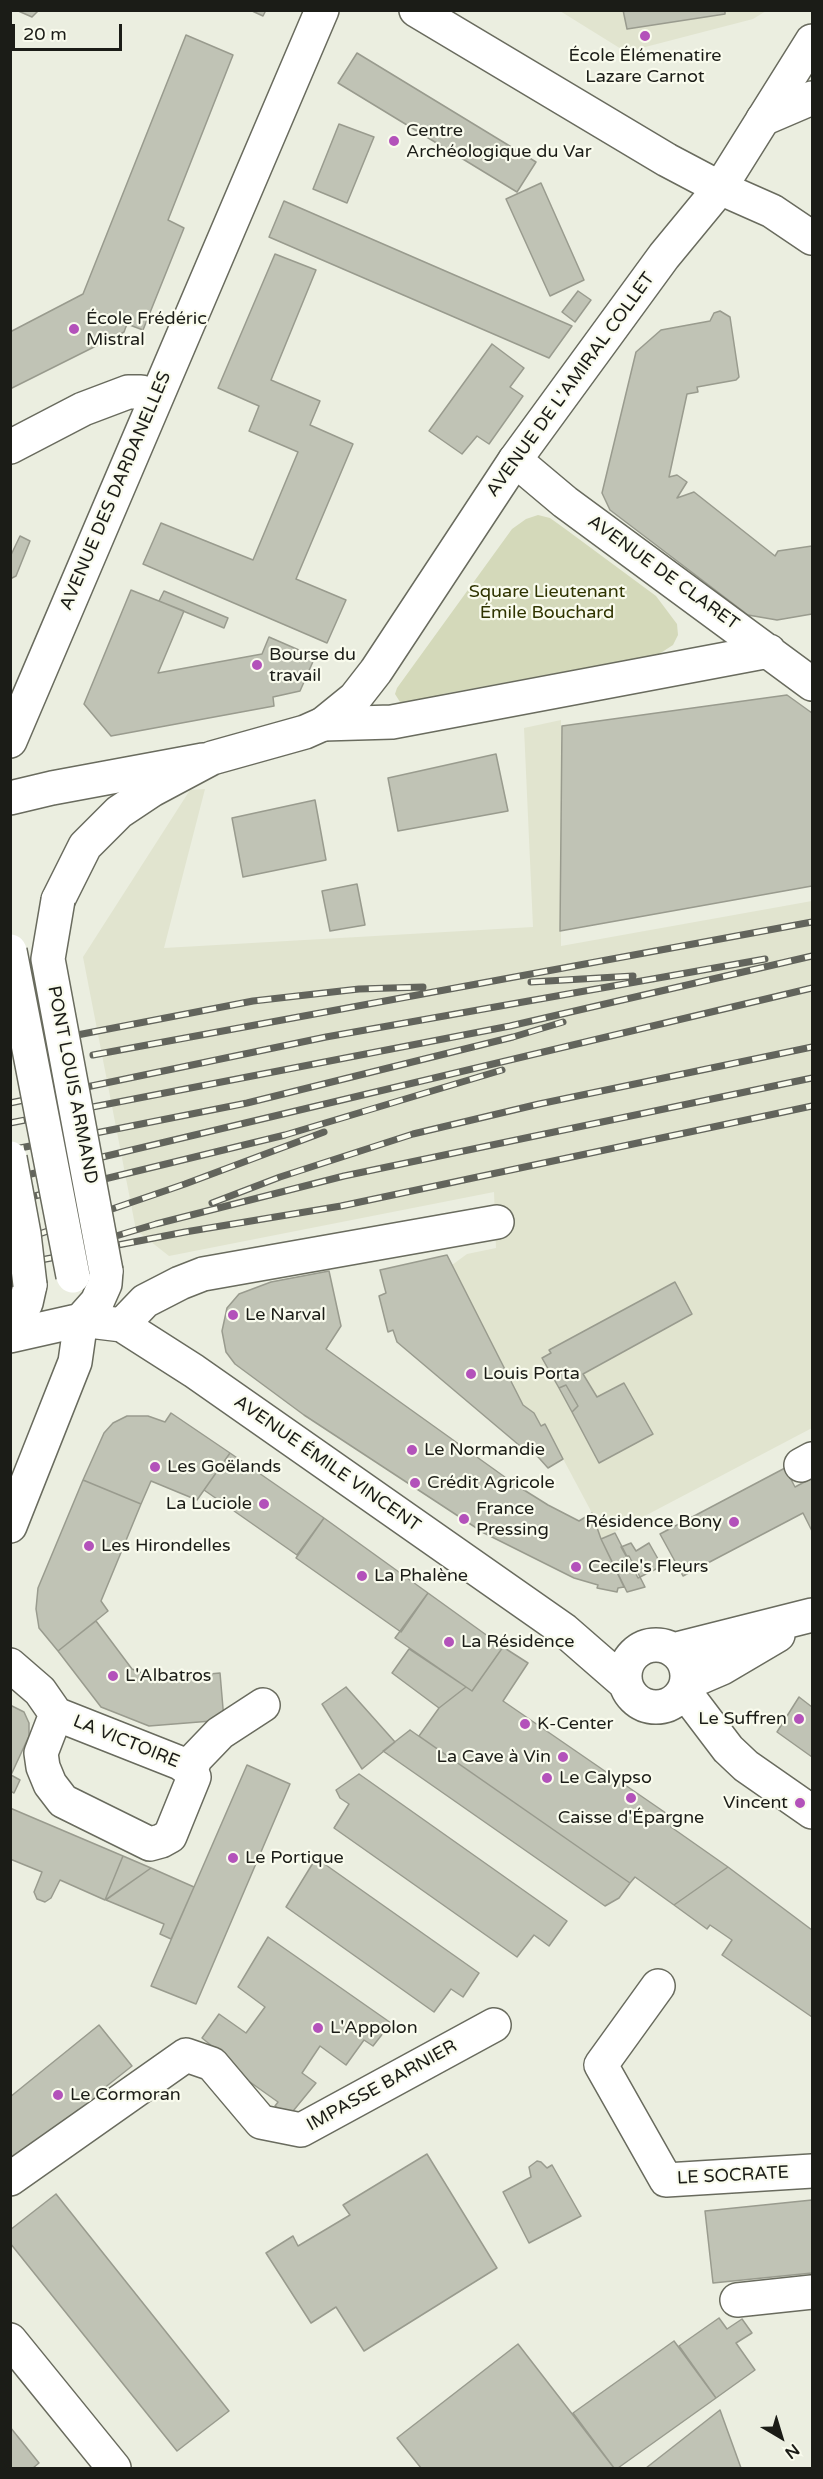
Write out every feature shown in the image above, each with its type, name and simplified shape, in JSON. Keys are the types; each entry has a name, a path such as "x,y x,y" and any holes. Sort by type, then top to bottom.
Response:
{"street":[{"name":"AVENUE DES DARDANELLES","path":"10,741 322,10"},
{"path":"416,10 667,160 720,188 772,211 813,238"},
{"name":"AVENUE DE L'AMIRAL COLLET","path":"323,724 355,698 376,671 515,460 664,256 720,188 813,41"},
{"path":"763,119 813,98"},
{"path":"10,447 83,409 128,392 141,392 156,396"},
{"name":"AVENUE DE CLARET","path":"515,460 565,501 813,684"},
{"path":"10,798 212,758 305,732 323,724 392,722 769,651"},
{"name":"PONT LOUIS ARMAND","path":"81,1320 97,1302 105,1284 106,1271 48,959 58,900 85,846 112,819 152,790 212,758"},
{"name":"PONT LOUIS ARMAND","path":"10,951 81,1320"},
{"path":"10,1158 24,1234 30,1285 27,1303 10,1319"},
{"path":"122,1325 146,1301 203,1274 497,1222"},
{"path":"10,1526 75,1362 81,1320"},
{"name":"AVENUE ÉMILE VINCENT","path":"10,1336 81,1320 122,1325 194,1371 564,1630 626,1684"},
{"path":"728,1749 652,1707 643,1705 626,1684 627,1667 637,1652 813,1615"},
{"path":"652,1707 670,1704 685,1687 813,1615"},
{"name":"AVENUE ÉMILE VINCENT","path":"564,1630 659,1649"},
{"path":"659,1649 685,1665 685,1687 728,1749 746,1766 813,1812"},
{"path":"10,1665 40,1691 56,1714"},
{"name":"LA VICTOIRE","path":"192,1771 180,1763 56,1714 41,1753 43,1767 50,1784 63,1801 150,1844 170,1836 194,1777 192,1771 195,1759 220,1733 263,1705"},
{"name":"LE SOCRATE","path":"658,1986 601,2065 666,2180 813,2171"},
{"name":"IMPASSE BARNIER","path":"10,2179 186,2055 212,2064 261,2122 301,2130 495,2025"},
{"path":"737,2300 813,2292"},
{"path":"10,2340 114,2469"}],"shaded area":[{"name":"École Élémenatire Lazare Carnot","path":"560,11 766,11 753,19 626,52"},
{"path":"561,720 561,946 812,901 812,1428 601,1539 592,1513 545,1425 541,1426 534,1413 523,1405 452,1265 467,1254 496,1248 494,1192 169,1256 136,1230 83,957 190,790 205,789 164,948 533,927 524,728"}],"green space":[{"name":"Square Lieutenant Émile Bouchard","path":"538,515 550,518 656,596 677,624 678,635 673,645 659,654 443,694 442,706 410,707 400,702 395,694 397,688 512,529 526,519"}],"building":[{"path":"16,10 39,10 32,17"},
{"path":"250,10 266,10 263,16"},
{"path":"623,10 725,10 725,14 627,29"},
{"path":"186,35 233,55 168,220 184,228 143,330 127,324 124,332 10,389 10,332 83,294"},
{"path":"357,53 536,162 517,192 338,83"},
{"path":"339,124 374,137 347,203 313,189"},
{"path":"541,183 584,280 550,296 506,199"},
{"path":"284,201 572,326 549,358 269,237"},
{"path":"275,254 316,270 271,380 320,401 310,425 353,444 296,579 346,600 327,643 143,564 161,523 253,560 298,452 249,431 259,406 218,388"},
{"path":"578,291 591,300 575,322 562,312"},
{"path":"720,311 730,317 739,377 736,380 697,387 698,392 687,394 669,477 677,475 687,482 677,498 694,492 775,556 778,551 812,546 812,614 777,620 748,615 610,510 602,493 636,352 661,330 710,321 714,313"},
{"path":"492,344 524,368 510,387 523,396 489,444 477,436 462,454 429,431"},
{"path":"20,536 30,541 16,576 10,579 10,557"},
{"name":"Bourse du travail","path":"131,590 184,611 158,673 262,654 269,637 315,657 300,691 273,697 274,706 111,736 84,704"},
{"path":"164,591 228,618 224,628 159,601"},
{"path":"787,695 812,713 812,886 560,931 562,726"},
{"path":"496,754 508,811 398,831 388,778"},
{"path":"315,800 326,860 243,877 232,818"},
{"path":"357,884 365,925 330,931 322,891"},
{"name":"Louis Porta","path":"447,1255 523,1405 534,1413 541,1426 545,1424 563,1459 548,1468 530,1448 526,1451 397,1342 393,1330 388,1332 379,1296 386,1293 380,1270"},
{"name":"Le Normandie","path":"329,1271 341,1326 326,1349 516,1485 548,1505 579,1521 592,1513 601,1539 624,1587 618,1588 617,1592 597,1588 598,1585 574,1578 484,1533 304,1415 235,1364 226,1352 222,1331 227,1308 239,1294 271,1282"},
{"path":"675,1282 692,1314 583,1374 597,1397 624,1383 653,1434 599,1463 572,1412 578,1406 566,1385 559,1388 542,1358 551,1353 549,1350"},
{"path":"566,1385 578,1406 572,1412 559,1388"},
{"name":"Les Goëlands","path":"171,1413 230,1453 197,1500 151,1481 141,1504 83,1480 104,1433 113,1423 127,1416 148,1416 165,1422"},
{"name":"La Luciole","path":"230,1453 324,1518 297,1555 204,1490"},
{"name":"Résidence Bony","path":"785,1468 795,1487 812,1478 812,1531 803,1513 683,1576 660,1534"},
{"name":"Les Hirondelles","path":"83,1480 141,1504 101,1601 108,1611 58,1651 39,1628 36,1609 38,1588"},
{"name":"La Phalène","path":"324,1518 428,1593 401,1632 296,1558"},
{"path":"615,1533 645,1587 627,1592 601,1539"},
{"path":"631,1543 636,1551 649,1543 662,1566 640,1577 629,1556 626,1556 621,1547"},
{"name":"La Résidence","path":"428,1593 503,1647 472,1691 395,1638"},
{"name":"L'Albatros","path":"96,1621 132,1669 157,1679 220,1673 224,1720 149,1726 101,1707 58,1651"},
{"name":"Le Calypso","path":"503,1647 528,1663 503,1701 676,1820 671,1827 728,1867 674,1905 635,1877 630,1883 419,1736 439,1708 466,1687 472,1691"},
{"path":"409,1649 466,1687 439,1708 392,1673"},
{"path":"346,1687 395,1742 362,1769 322,1704"},
{"name":"Le Suffren","path":"799,1697 812,1707 812,1757 777,1732"},
{"path":"10,1705 24,1712 29,1723 29,1736 11,1775 20,1780 14,1793 10,1791"},
{"path":"410,1730 630,1883 619,1898 605,1906 383,1751"},
{"name":"Le Portique","path":"247,1765 290,1784 196,2004 151,1986"},
{"path":"359,1774 567,1921 549,1946 534,1935 517,1957 334,1828 349,1804 340,1798 336,1790"},
{"path":"10,1808 123,1856 105,1900 60,1880 51,1898 45,1902 37,1899 34,1892 42,1872 10,1859"},
{"path":"123,1856 151,1868 105,1900"},
{"path":"316,1858 479,1973 463,1997 451,1989 434,2012 286,1907"},
{"path":"728,1867 812,1930 812,2017 722,1955 732,1940 710,1925 707,1929 674,1905"},
{"path":"151,1868 194,1887 171,1939 160,1934 164,1924 106,1900"},
{"name":"L'Appolon","path":"268,1937 391,2023 373,2046 364,2040 346,2065 320,2046 302,2073 316,2083 289,2116 275,2106 278,2102 219,2060 223,2055 202,2038 219,2014 246,2033 265,2007 238,1987"},
{"name":"Le Cormoran","path":"99,2025 132,2066 103,2089 105,2092 80,2113 78,2110 10,2165 10,2097"},
{"path":"427,2154 497,2268 364,2351 336,2307 311,2323 266,2253 293,2236 298,2246 350,2215 343,2205"},
{"path":"537,2161 547,2168 552,2165 581,2216 529,2243 503,2192 531,2177 529,2167"},
{"path":"56,2194 229,2411 177,2451 10,2243 10,2230"},
{"path":"812,2200 812,2273 713,2283 705,2211"},
{"path":"719,2318 727,2329 742,2319 752,2333 736,2343 755,2370 716,2398 679,2346"},
{"path":"674,2341 716,2398 618,2468 614,2468 573,2413"},
{"path":"518,2344 614,2468 421,2468 397,2438"},
{"path":"720,2410 741,2468 646,2468"},
{"path":"10,2427 39,2463 33,2468 10,2468"}],"railway":[{"path":"93,1055 812,922"},
{"path":"10,1123 510,1026 812,956"},
{"path":"10,1103 326,1037 765,959"},
{"path":"531,982 633,976"},
{"path":"10,1048 253,1001 359,989 423,987"},
{"path":"10,1179 812,988"},
{"path":"10,1150 247,1103 513,1037 563,1022"},
{"path":"212,1203 280,1177 413,1134 539,1104 812,1047"},
{"path":"10,1202 285,1135 502,1070"},
{"path":"96,1242 156,1224 344,1176 812,1078"},
{"path":"10,1266 185,1232 341,1206 812,1106"},
{"path":"10,1244 185,1184 324,1132"}],"place":[{"name":"École Élémenatire Lazare Carnot","path":"645,36"},
{"name":"Centre Archéologique du Var","path":"394,141"},
{"name":"École Frédéric Mistral","path":"74,329"},
{"name":"Bourse du travail","path":"257,665"},
{"name":"Le Narval","path":"233,1315"},
{"name":"Louis Porta","path":"471,1374"},
{"name":"Le Normandie","path":"412,1450"},
{"name":"Les Goëlands","path":"155,1467"},
{"name":"Crédit Agricole","path":"415,1483"},
{"name":"La Luciole","path":"264,1504"},
{"name":"France Pressing","path":"464,1519"},
{"name":"Résidence Bony","path":"734,1522"},
{"name":"Les Hirondelles","path":"89,1546"},
{"name":"Cecile's Fleurs","path":"576,1567"},
{"name":"La Phalène","path":"362,1576"},
{"name":"La Résidence","path":"449,1642"},
{"name":"L'Albatros","path":"113,1676"},
{"name":"Le Suffren","path":"799,1719"},
{"name":"K-Center","path":"525,1724"},
{"name":"La Cave à Vin","path":"563,1757"},
{"name":"Le Calypso","path":"547,1778"},
{"name":"Caisse d'Épargne","path":"631,1798"},
{"name":"Vincent","path":"800,1803"},
{"name":"Le Portique","path":"233,1858"},
{"name":"L'Appolon","path":"318,2028"},
{"name":"Le Cormoran","path":"58,2095"}]}
